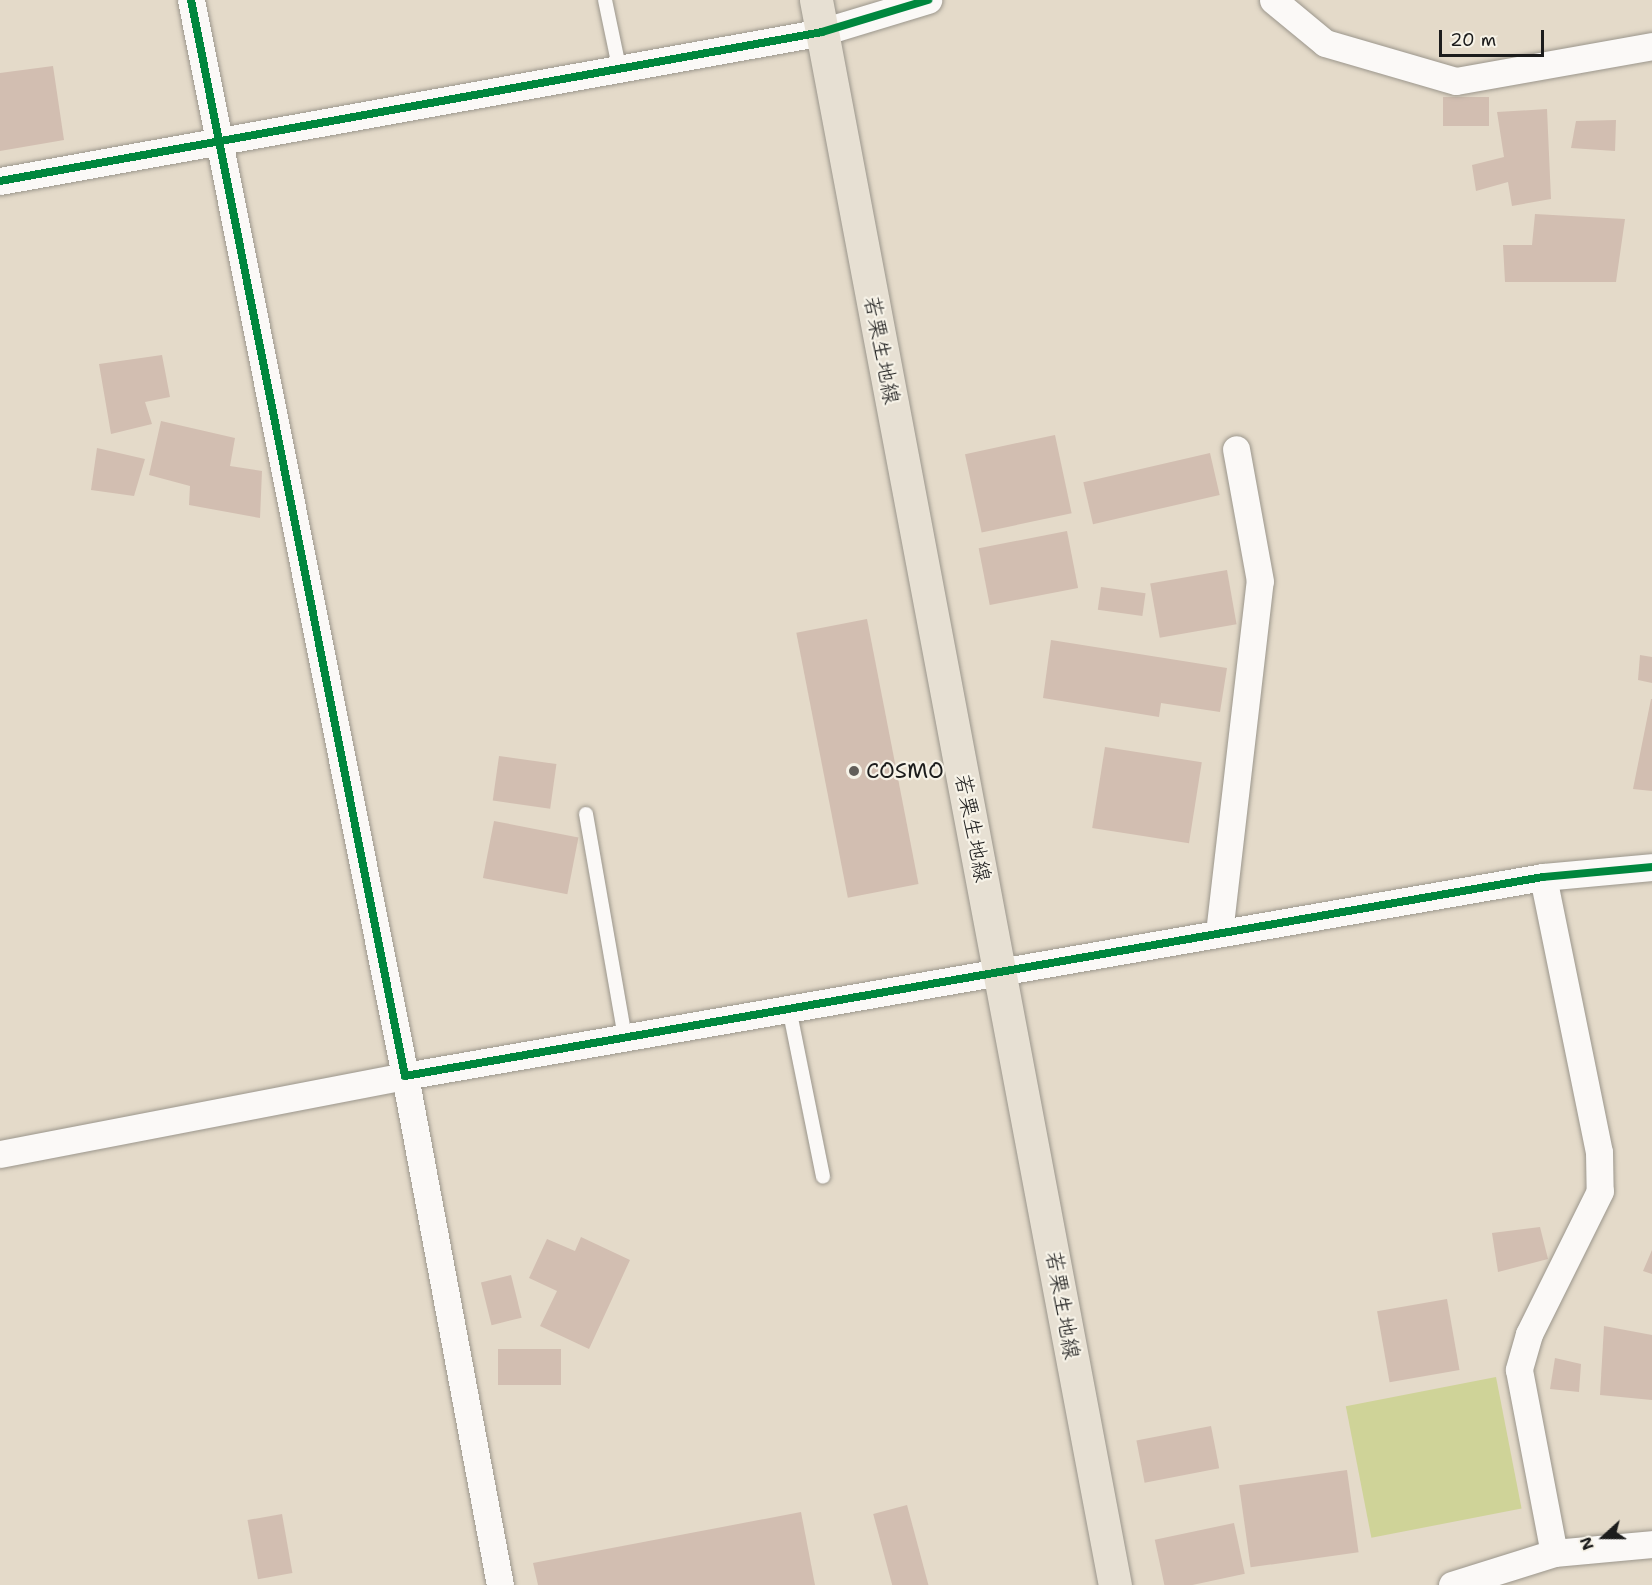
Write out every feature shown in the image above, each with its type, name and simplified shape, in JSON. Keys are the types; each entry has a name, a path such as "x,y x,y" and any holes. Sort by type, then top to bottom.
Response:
{"main road":[{"name":"若栗生地線","path":"816,0 1001,970 1115,1585"}],"street":[{"path":"191,0 216,139 405,1076 500,1585"},
{"path":"0,180 216,139 822,32 928,0"},
{"path":"1273,0 1325,43 1456,81 1652,46"},
{"path":"1219,933 1260,581 1236,449"},
{"path":"0,1154 405,1076 1001,970 1544,877 1652,867"},
{"path":"1544,877 1599,1172 1600,1191 1529,1334 1519,1370 1554,1553"},
{"path":"1452,1585 1554,1553 1652,1544"}],"lane":[{"path":"605,0 620,67"},
{"path":"586,814 625,1037"},
{"path":"789,1008 824,1178"}],"green space":[{"path":"1496,1377 1522,1509 1371,1538 1346,1406"}],"building":[{"path":"53,66 64,140 0,151 0,73"},
{"path":"1443,97 1489,97 1489,126 1443,126"},
{"path":"1547,109 1551,199 1512,206 1508,182 1476,191 1472,165 1504,157 1497,112"},
{"path":"1616,120 1615,151 1571,148 1576,121"},
{"path":"1535,214 1625,219 1616,282 1505,282 1503,245 1532,245"},
{"path":"162,355 170,397 145,402 152,424 111,434 99,364"},
{"path":"161,421 235,438 230,466 262,471 260,518 189,505 190,486 149,475"},
{"path":"1055,435 1072,513 982,532 965,454"},
{"path":"97,448 145,459 134,496 91,490"},
{"path":"1210,453 1220,495 1093,524 1083,482"},
{"path":"1067,531 1078,588 990,605 979,548"},
{"path":"1227,570 1237,624 1160,638 1150,584"},
{"path":"1101,587 1146,593 1142,616 1098,610"},
{"path":"867,619 919,884 848,898 796,633"},
{"path":"1051,640 1227,668 1220,712 1161,703 1159,717 1043,698"},
{"path":"1640,655 1652,657 1652,683 1638,680"},
{"path":"1652,699 1652,791 1633,789"},
{"path":"1105,747 1202,762 1189,843 1092,828"},
{"path":"499,756 556,764 550,809 493,801"},
{"path":"494,821 578,837 567,894 483,878"},
{"path":"1540,1227 1548,1259 1498,1272 1492,1233"},
{"path":"581,1237 630,1260 589,1349 540,1326 557,1291 529,1278 547,1239 575,1251"},
{"path":"1652,1250 1652,1274 1643,1271"},
{"path":"511,1275 522,1318 492,1325 481,1282"},
{"path":"1447,1299 1460,1370 1390,1382 1377,1311"},
{"path":"1604,1326 1652,1335 1652,1400 1600,1395"},
{"path":"498,1349 561,1349 561,1385 498,1385"},
{"path":"1555,1358 1581,1364 1579,1392 1550,1389"},
{"path":"1211,1426 1219,1468 1145,1483 1136,1441"},
{"path":"1347,1470 1359,1552 1251,1567 1239,1485"},
{"path":"907,1505 928,1585 892,1585 873,1514"},
{"path":"801,1512 815,1585 538,1585 533,1563"},
{"path":"282,1514 292,1573 258,1579 248,1520"},
{"path":"1234,1523 1245,1574 1192,1585 1164,1585 1155,1540"}],"cycle path":[{"path":"191,0 405,1076 1543,877 1652,867"},
{"path":"0,181 822,32 928,0"}],"place":[{"name":"COSMO","path":"854,771"}]}
